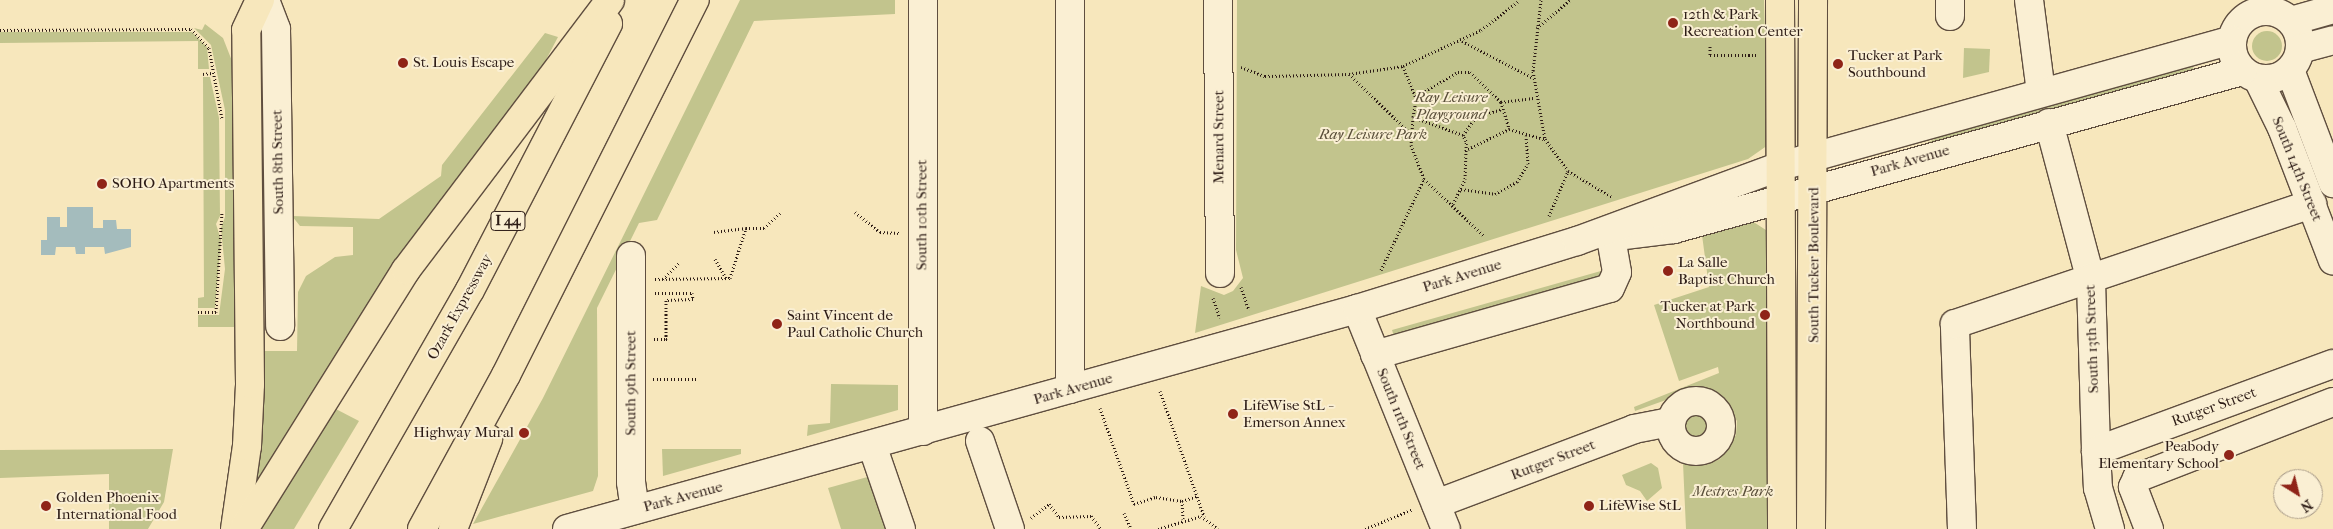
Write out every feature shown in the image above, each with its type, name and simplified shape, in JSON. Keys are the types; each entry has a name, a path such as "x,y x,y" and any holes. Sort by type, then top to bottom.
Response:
{"main road":[{"path":"235,529 247,446 250,329 246,30 260,0"},
{"path":"244,529 406,270 610,0"},
{"name":"Ozark Expressway","path":"333,529 387,437 520,199 620,0"},
{"path":"453,529 471,460 506,375 695,0"},
{"path":"1780,0 1782,529"},
{"name":"South Tucker Boulevard","path":"1811,529 1815,188 1813,0"},
{"path":"422,529 471,460"}],"street":[{"name":"South 8th Street","path":"265,0 276,28 280,326"},
{"name":"South 10th Street","path":"923,430 924,0"},
{"path":"1070,0 1070,389"},
{"name":"Menard Street","path":"1218,0 1225,286"},
{"path":"2029,0 2041,92"},
{"path":"2333,9 2276,10 2236,21 2232,55 2250,75 2272,79 2295,59 2333,40"},
{"path":"2276,10 2295,59"},
{"name":"Park Avenue","path":"567,529 1357,309 1576,241 1781,166 2041,92 2236,21"},
{"name":"South 14th Street","path":"2295,59 2333,183"},
{"name":"Park Avenue","path":"1576,241 1674,229 1781,197 2049,123 2250,75"},
{"name":"South 14th Street","path":"2250,75 2312,204 2333,261"},
{"name":"South 13th Street","path":"2049,123 2090,281 2098,488 2110,529"},
{"path":"1962,529 1955,324 2090,281 2312,204"},
{"path":"1375,355 1610,288 1617,272 1612,237"},
{"name":"South 9th Street","path":"631,256 631,482 635,510"},
{"name":"South 11th Street","path":"1357,309 1375,355 1425,506 1446,529"},
{"name":"Rutger Street","path":"2096,451 2333,364"},
{"path":"2149,529 2133,487 2137,478 2333,402"},
{"name":"Rutger Street","path":"1425,506 1634,429 1671,422"},
{"path":"980,441 1010,528"},
{"path":"872,445 901,529"}],"path":[{"path":"1241,67 1265,76 1348,74 1403,66 1462,41 1520,0"},
{"path":"1541,0 1534,78 1535,98 1545,139 1568,171 1612,197"},
{"path":"1537,28 1570,0"},
{"path":"0,30 191,30 209,48 222,129"},
{"path":"1462,41 1534,78"},
{"path":"1710,46 1710,55 1759,55"},
{"path":"1403,66 1416,100 1410,132 1424,179 1453,204 1484,236"},
{"path":"1416,100 1447,77 1470,72 1501,102 1509,129 1526,136 1545,139"},
{"path":"203,74 212,73"},
{"path":"1348,74 1410,132"},
{"path":"1501,102 1535,98"},
{"path":"1463,135 1476,117 1502,109"},
{"path":"1413,117 1463,135"},
{"path":"1468,149 1509,129"},
{"path":"1453,204 1461,190 1468,149 1463,135"},
{"path":"1461,190 1495,194 1517,182 1528,164 1526,136"},
{"path":"1549,216 1568,171"},
{"path":"1381,270 1424,179"},
{"path":"198,312 216,312 222,206"},
{"path":"855,212 880,232 896,233"},
{"path":"714,232 764,228 780,214"},
{"path":"652,280 730,278 746,228"},
{"path":"715,259 726,278"},
{"path":"663,279 680,262"},
{"path":"1225,286 1249,310"},
{"path":"1220,318 1225,286"},
{"path":"652,293 692,293 692,299 666,300 667,339 654,339"},
{"path":"652,379 698,379"},
{"path":"1160,391 1204,516 1218,529"},
{"path":"1100,408 1134,504 1156,498 1182,501 1197,496"},
{"path":"1182,501 1183,519"},
{"path":"1010,528 1037,515 1048,504 1059,517 1091,516 1101,529"},
{"path":"1365,529 1425,506"},
{"path":"1124,512 1131,529"},
{"path":"1158,529 1183,519 1204,516"}],"green space":[{"path":"740,0 895,0 895,14 754,21 657,220 639,223 597,308 598,476 593,491 473,524 543,398"},
{"name":"Ray Leisure Park","path":"1237,0 1764,0 1768,145 1748,159 1195,333 1201,286 1224,295 1233,291 1243,278 1236,250"},
{"path":"205,24 223,38 232,61 236,327 198,327 198,315 219,315 225,269 221,228 225,217 225,110 211,45 194,28 202,30"},
{"path":"2267,31 2277,36 2282,46 2277,56 2267,61 2257,56 2252,46 2257,36"},
{"path":"0,32 192,32 207,47 209,69 198,69 198,41 0,43"},
{"path":"545,33 558,37 539,73 351,330 255,488 264,405 263,351 297,351 298,292 306,276 335,257 353,255 353,227 300,226 292,216 379,219 441,176 442,165"},
{"path":"1964,48 1990,49 1989,72 1963,78"},
{"path":"2191,60 2195,74 1921,146 1968,122"},
{"path":"203,77 210,77 219,118 220,216 216,224 221,240 215,308 198,308 198,298 204,297"},
{"name":"Mestres Park","path":"1752,221 1769,232 1769,529 1686,529 1683,463 1706,465 1720,459 1736,435 1737,421 1721,397 1697,389 1635,411 1634,407 1719,373 1718,367 1679,381 1654,305 1709,287 1702,235"},
{"path":"1608,269 1605,279 1395,340 1392,330"},
{"path":"831,384 898,385 898,410 807,436 808,425 830,423"},
{"path":"330,406 359,421 294,529 257,529"},
{"path":"1697,415 1705,419 1709,427 1705,435 1697,439 1689,435 1685,427 1689,419"},
{"path":"173,449 164,502 148,529 109,529 109,474 0,478 0,450"},
{"path":"662,449 741,449 741,454 663,476"},
{"path":"1651,463 1658,468 1662,488 1647,501 1640,491 1626,485 1622,475"},
{"path":"871,476 888,529 841,529 828,488"}],"water":[{"path":"67,207 93,207 93,228 103,228 103,220 116,220 117,229 131,229 131,247 105,254 104,247 85,247 85,254 76,254 75,247 56,247 55,255 41,255 41,240 47,240 47,217 60,217 60,227 67,227"}],"place":[{"name":"12th & Park Recreation Center","path":"1673,23"},
{"name":"St. Louis Escape","path":"403,63"},
{"name":"Tucker at Park Southbound","path":"1838,64"},
{"name":"SOHO Apartments","path":"102,184"},
{"name":"La Salle Baptist Church","path":"1668,271"},
{"name":"Tucker at Park Northbound","path":"1765,315"},
{"name":"Saint Vincent de Paul Catholic Church","path":"777,324"},
{"name":"LifeWise StL - Emerson Annex","path":"1233,414"},
{"name":"Highway Mural","path":"524,433"},
{"name":"Peabody Elementary School","path":"2229,455"},
{"name":"Golden Phoenix International Food","path":"46,506"},
{"name":"LifeWise StL","path":"1589,506"}],"park label":[{"name":"Ray Leisure Playground","path":"1451,106"}]}
